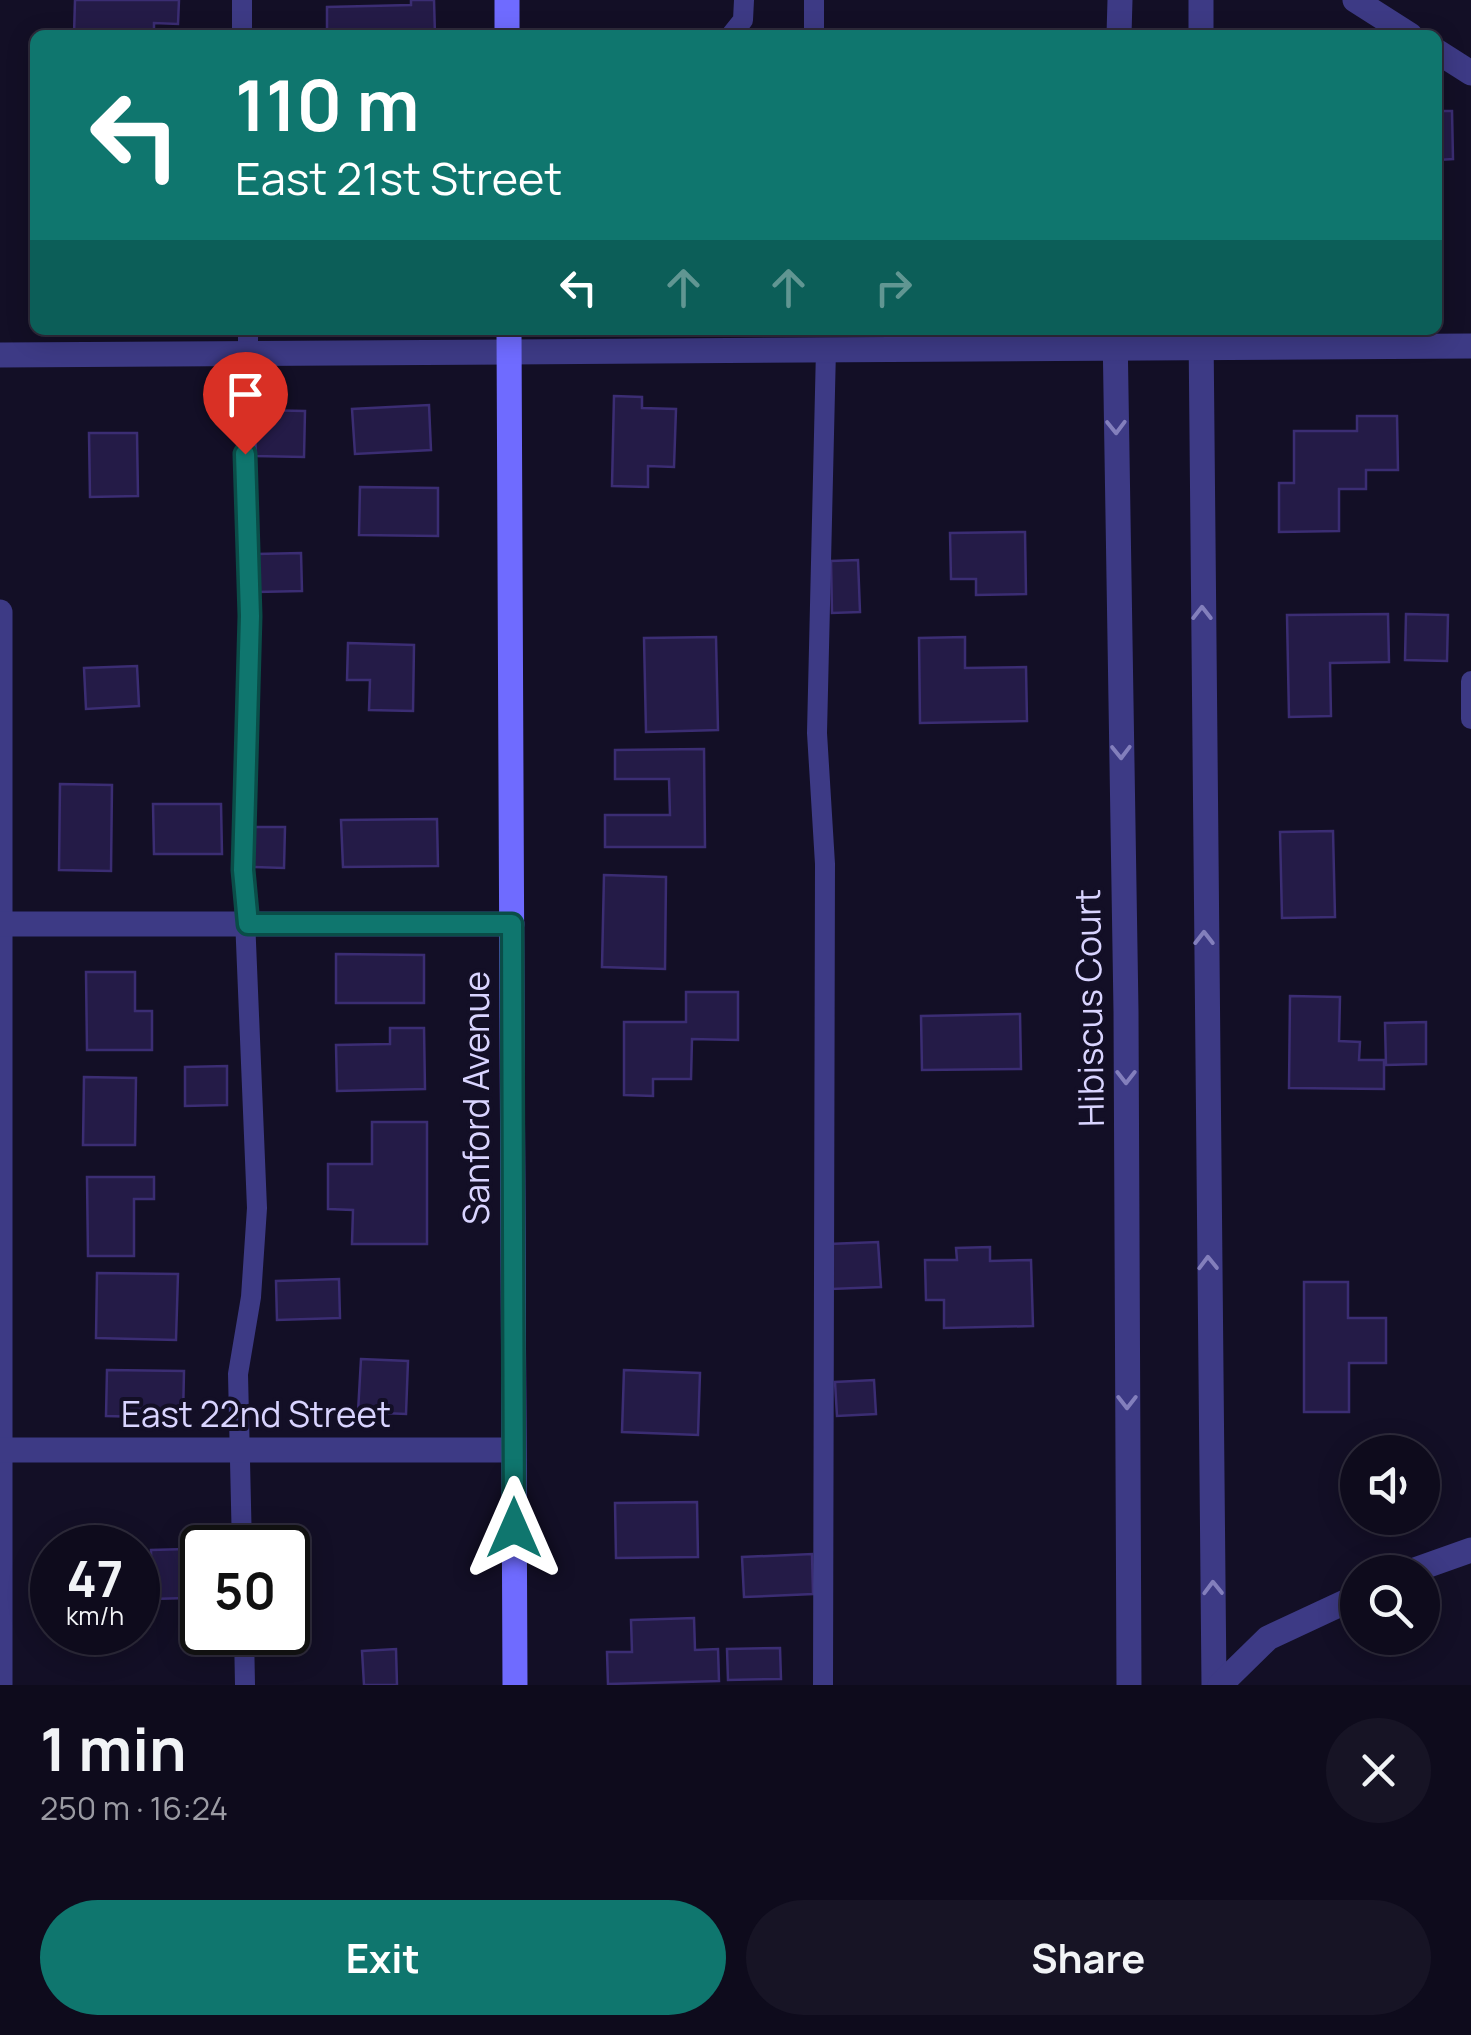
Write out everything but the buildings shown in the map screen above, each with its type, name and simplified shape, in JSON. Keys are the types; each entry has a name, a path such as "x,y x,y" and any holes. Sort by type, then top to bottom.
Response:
{"main road":[{"path":"507,0 508,30"},
{"name":"Sanford Avenue","path":"509,342 515,1685"}],"street":[{"path":"1119,30 1120,0"},
{"path":"1201,0 1201,30"},
{"path":"1355,0 1402,30"},
{"path":"1442,55 1471,73"},
{"path":"0,355 509,342 818,343 1114,338 1471,346"},
{"name":"Hibiscus Court","path":"1114,338 1126,1011 1129,1685"},
{"path":"1201,338 1217,1685"},
{"path":"0,612 0,1685"},
{"path":"1,924 512,924"},
{"name":"East 22nd Street","path":"0,1450 513,1450"},
{"path":"1440,1561 1471,1550"},
{"path":"1217,1685 1268,1638 1340,1604"}],"lane":[{"path":"242,0 242,30"},
{"path":"735,30 743,20 744,0"},
{"path":"814,0 814,30"},
{"path":"818,343 817,732 825,921 822,1685"},
{"path":"241,1525 238,1374 251,1297 257,1208 243,870 250,616 247,346"},
{"path":"1471,680 1471,719"},
{"path":"244,1655 245,1685"}],"route":[{"path":"245,454 250,616 243,870 248,924 512,924 514,1528"}]}
